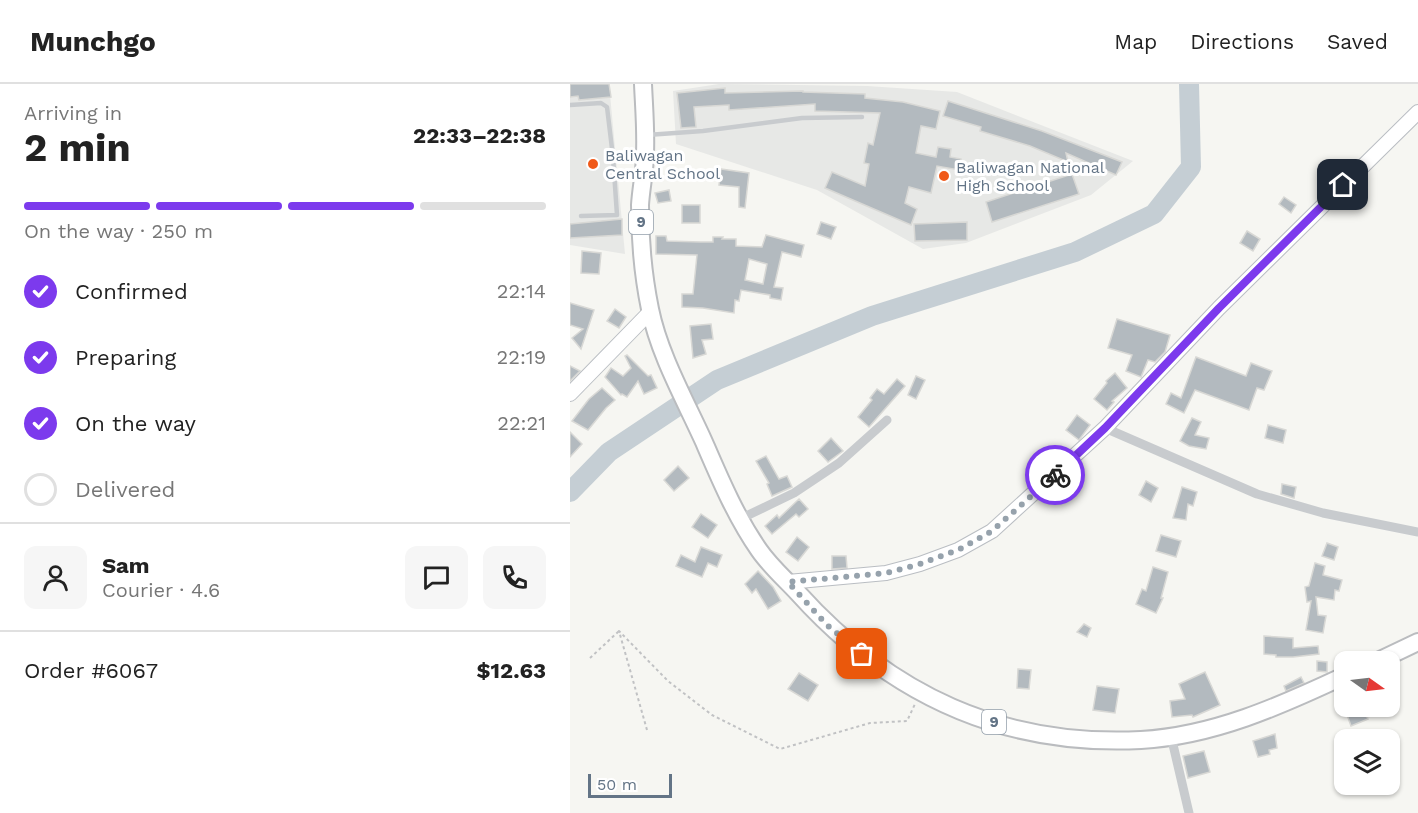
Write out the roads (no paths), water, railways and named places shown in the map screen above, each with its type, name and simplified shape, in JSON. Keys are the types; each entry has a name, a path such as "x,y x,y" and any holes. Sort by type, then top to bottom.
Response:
{"highway":[{"name":"9","path":"644,84 645,155 640,204 643,261 650,312 666,358 740,519 761,553 827,625 880,669 921,693 981,718 1010,727 1046,734 1106,740 1142,740 1171,736 1254,716 1334,680"},
{"path":"1399,651 1418,642"}],"main road":[{"path":"788,582 886,573 958,550 992,531 1105,428 1219,308 1418,112"},
{"path":"570,394 650,312"}],"street":[{"path":"740,519 794,492 839,463 887,420"},
{"path":"1105,428 1257,494 1323,513 1418,532"},
{"path":"1171,736 1189,813"}],"lane":[{"path":"570,105 601,103 607,106 613,157 617,215 581,216"},
{"path":"645,135 703,131 802,118 862,117"},
{"path":"613,157 645,155"}],"waterway":[{"path":"570,492 609,452 717,380 872,316 1075,252 1154,214 1191,167 1189,84"}],"place":[{"name":"Baliwagan Central School","path":"593,164"},
{"name":"Baliwagan National High School","path":"944,176"}]}
